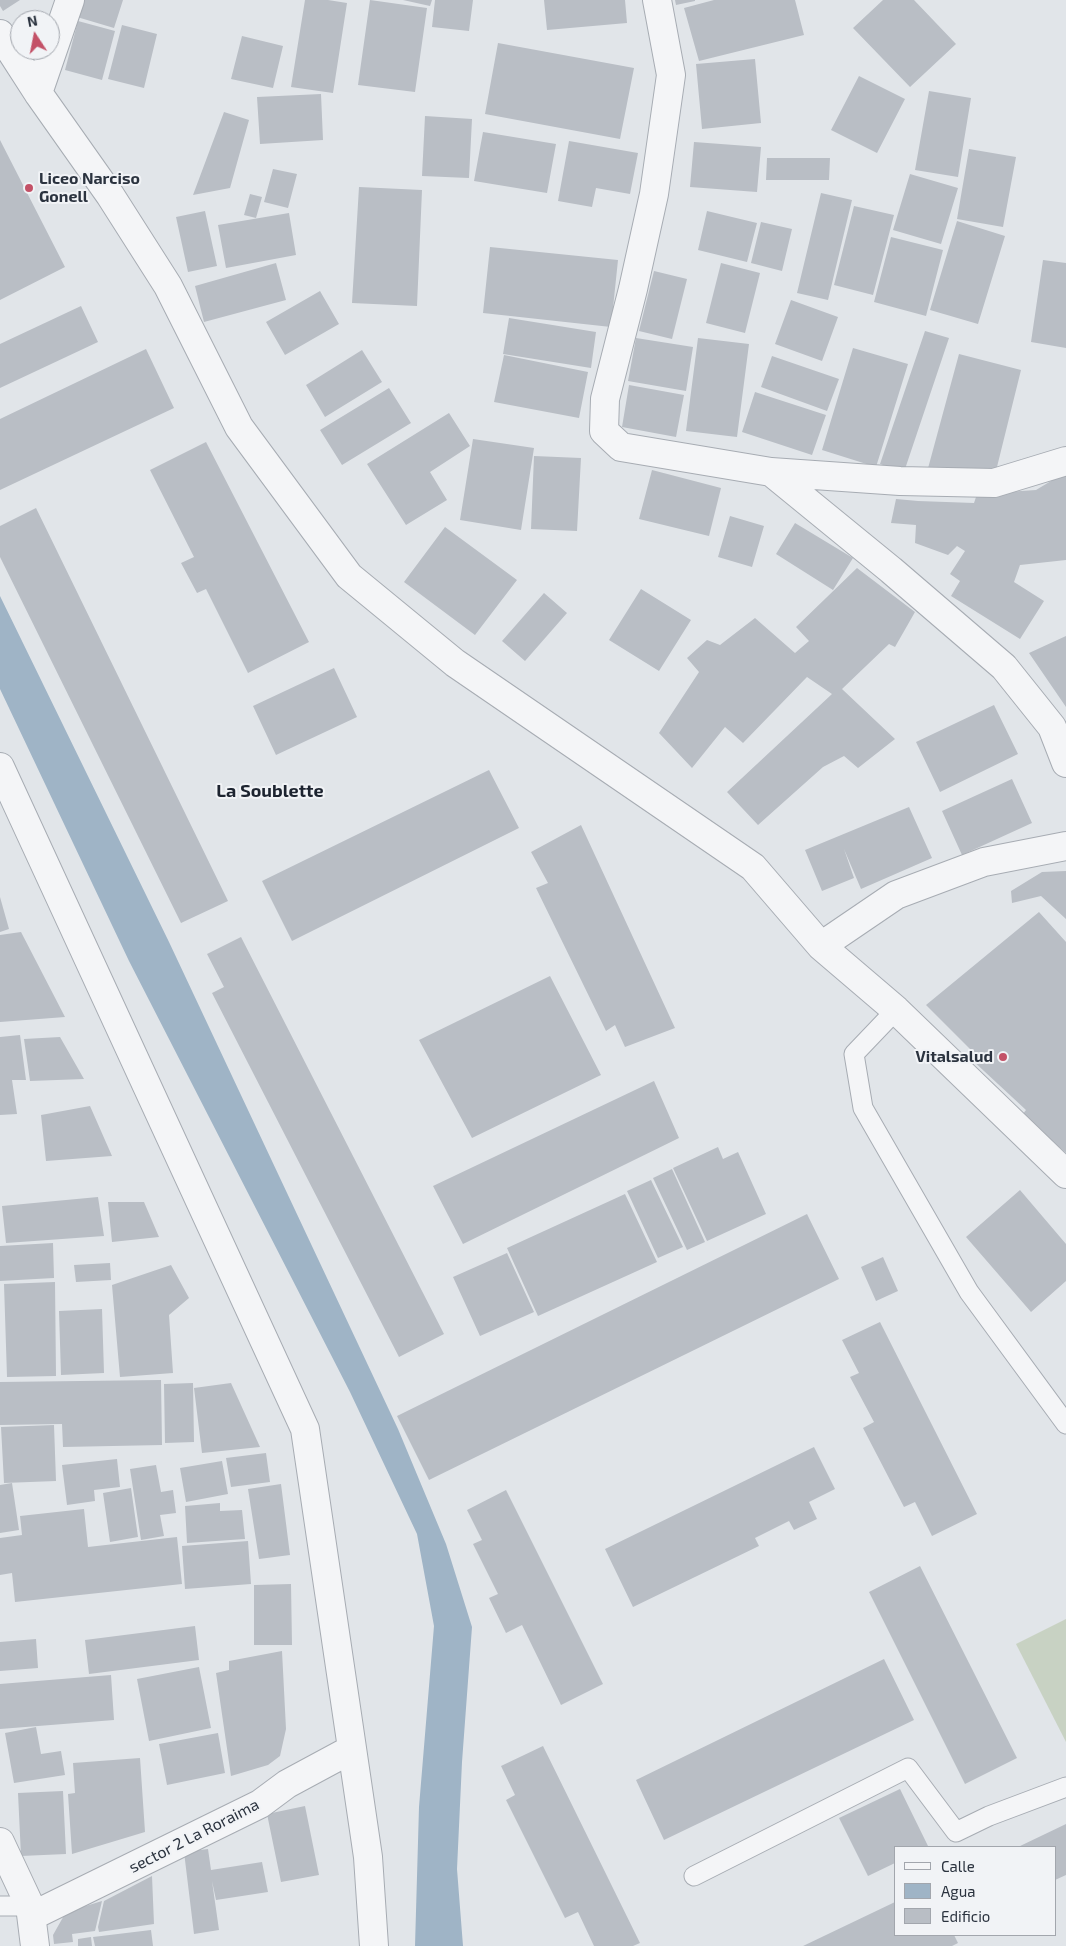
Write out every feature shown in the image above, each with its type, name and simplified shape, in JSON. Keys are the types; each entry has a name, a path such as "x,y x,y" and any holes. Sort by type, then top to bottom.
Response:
{"street":[{"path":"38,93 70,0"},
{"path":"657,0 670,75 654,194 633,289 605,399 604,431 621,447 771,472 900,481 994,483 1066,461"},
{"path":"0,34 38,93 110,195 168,286 239,428 349,576 455,663 753,867 821,946 896,1010 1066,1174"},
{"path":"771,472 891,570 1004,667 1052,727 1066,763"},
{"path":"0,767 305,1429 368,1857 374,1946"},
{"path":"821,946 896,894 984,862 1066,846"},
{"name":"sector 2 La Roraima","path":"31,1911 260,1804 286,1784 352,1749"},
{"path":"0,1842 31,1911 35,1946"},
{"path":"25,1946 31,1911"}],"lane":[{"path":"896,1010 854,1054 863,1108 969,1292 1066,1424"},
{"path":"694,1876 908,1768 956,1832 989,1816 1066,1787"},
{"path":"0,1906 31,1911"}],"green space":[{"path":"1066,1619 1066,1742 1016,1644"}],"water":[{"path":"0,596 169,942 398,1429 446,1544 472,1627 462,1762 457,1869 463,1946 415,1946 419,1807 434,1626 417,1534 350,1392 129,961 0,689"}],"building":[{"path":"0,0 20,0 3,11 0,6"},
{"path":"83,0 123,0 114,28 77,17"},
{"path":"305,0 328,0 347,3 333,93 291,87"},
{"path":"370,0 427,8 415,92 358,85"},
{"path":"403,0 432,0 430,6"},
{"path":"435,0 473,0 469,31 432,27"},
{"path":"544,0 625,0 627,23 547,30"},
{"path":"675,0 695,0 695,1 676,5"},
{"path":"714,0 795,0 804,35 699,61 684,8"},
{"path":"883,0 914,0 956,44 910,87 853,28"},
{"path":"78,21 115,31 102,80 65,70"},
{"path":"122,25 157,34 144,88 108,79"},
{"path":"242,36 283,46 273,88 231,79"},
{"path":"498,43 634,68 620,139 485,114"},
{"path":"755,59 761,123 702,129 696,64"},
{"path":"859,76 905,99 877,153 831,130"},
{"path":"929,91 971,98 958,177 915,170"},
{"path":"321,94 323,140 260,144 257,97"},
{"path":"224,112 249,120 230,188 193,195"},
{"path":"425,116 472,119 469,178 422,176"},
{"path":"483,132 556,144 547,193 474,181"},
{"path":"0,140 65,267 0,300"},
{"path":"569,141 638,153 630,194 596,188 592,207 558,201"},
{"path":"694,142 761,147 757,192 690,187"},
{"path":"969,149 1016,157 1003,227 957,219"},
{"path":"767,158 830,158 829,180 766,180"},
{"path":"273,169 297,174 288,208 264,202"},
{"path":"910,174 958,188 941,244 893,230"},
{"path":"359,187 422,190 417,306 352,303"},
{"path":"821,193 852,200 828,300 797,293"},
{"path":"250,194 262,197 256,218 244,215"},
{"path":"854,206 894,215 873,295 834,285"},
{"path":"205,211 217,266 188,272 176,217"},
{"path":"707,211 757,223 747,262 698,250"},
{"path":"289,213 296,255 226,268 218,225"},
{"path":"957,221 1005,236 978,324 930,310"},
{"path":"761,222 792,229 782,271 751,263"},
{"path":"891,237 943,250 926,316 874,302"},
{"path":"490,247 618,260 611,327 483,313"},
{"path":"1043,260 1066,263 1066,348 1031,342"},
{"path":"276,263 286,300 204,322 195,286"},
{"path":"721,263 760,273 745,333 706,323"},
{"path":"654,271 687,279 672,339 639,331"},
{"path":"320,291 339,324 285,355 266,322"},
{"path":"791,300 838,317 822,361 775,344"},
{"path":"81,306 98,342 0,388 0,344"},
{"path":"509,318 596,332 591,368 503,354"},
{"path":"925,331 949,338 904,472 880,464"},
{"path":"636,338 693,347 686,391 628,381"},
{"path":"698,338 749,344 737,437 686,431"},
{"path":"853,348 908,364 876,467 822,450"},
{"path":"146,349 174,408 0,490 0,419"},
{"path":"362,350 382,382 325,417 306,385"},
{"path":"959,354 1021,370 994,479 927,472"},
{"path":"504,355 588,372 579,418 494,402"},
{"path":"772,356 839,379 827,411 761,387"},
{"path":"629,385 684,395 676,437 622,427"},
{"path":"389,388 411,423 342,465 320,430"},
{"path":"755,392 826,415 812,455 742,432"},
{"path":"449,413 470,446 430,472 447,500 406,525 367,464"},
{"path":"473,439 534,448 521,530 460,520"},
{"path":"206,442 309,642 248,673 206,589 197,593 181,563 194,557 150,470"},
{"path":"534,456 581,458 577,531 531,529"},
{"path":"652,470 721,488 709,536 639,519"},
{"path":"1066,472 1066,560 1020,565 1014,582 1044,601 1020,639 951,596 960,581 950,574 965,551 957,546 948,555 915,543 916,525 891,523 896,499 974,503 977,494 1036,490"},
{"path":"36,508 228,901 181,923 0,557 0,526"},
{"path":"730,516 764,526 752,567 718,557"},
{"path":"795,523 853,558 833,590 776,554"},
{"path":"445,527 517,580 475,635 404,582"},
{"path":"857,568 915,612 895,647 889,644 842,689 895,739 858,768 844,756 823,767 758,825 727,792 832,694 807,677 743,743 725,727 692,768 659,733 699,672 687,658 707,640 720,645 755,618 795,653 809,641 796,627"},
{"path":"641,589 691,620 659,671 609,640"},
{"path":"544,593 567,613 525,661 502,641"},
{"path":"1066,636 1066,707 1029,653"},
{"path":"334,668 357,717 276,755 253,706"},
{"path":"994,705 1018,754 940,792 916,742"},
{"path":"489,770 519,828 292,941 262,881"},
{"path":"1012,779 1032,823 962,855 942,811"},
{"path":"909,807 932,858 861,889 844,849 854,878 822,891 805,850"},
{"path":"581,825 675,1028 625,1047 615,1025 606,1031 536,888 548,883 531,852"},
{"path":"1066,871 1066,919 1041,896 1012,903 1011,891 1042,872"},
{"path":"0,897 9,929 0,932"},
{"path":"1039,912 1066,942 1066,1153 1022,1115 1026,1110 970,1058 973,1052 926,1005"},
{"path":"21,932 65,1017 0,1022 0,935"},
{"path":"241,937 444,1334 399,1357 212,993 224,987 207,954"},
{"path":"550,976 601,1075 472,1138 419,1040"},
{"path":"20,1035 26,1080 12,1080 17,1114 0,1115 0,1037"},
{"path":"60,1037 84,1079 30,1081 24,1039"},
{"path":"654,1081 679,1138 463,1244 433,1186"},
{"path":"90,1106 112,1156 46,1161 41,1115"},
{"path":"718,1147 723,1159 738,1152 766,1214 707,1241 673,1168"},
{"path":"672,1169 705,1242 687,1250 653,1178"},
{"path":"651,1180 683,1247 658,1258 627,1191"},
{"path":"1020,1190 1066,1244 1066,1281 1031,1312 966,1237"},
{"path":"625,1194 657,1262 538,1316 507,1248"},
{"path":"98,1197 104,1236 6,1243 2,1206"},
{"path":"108,1202 144,1202 159,1237 112,1242"},
{"path":"807,1214 839,1279 429,1480 397,1416"},
{"path":"53,1243 54,1278 0,1281 0,1246"},
{"path":"507,1253 534,1312 480,1336 453,1277"},
{"path":"883,1257 898,1291 876,1301 861,1267"},
{"path":"110,1263 111,1280 76,1282 74,1265"},
{"path":"171,1265 189,1298 169,1315 173,1373 120,1377 112,1285"},
{"path":"55,1282 56,1376 7,1377 4,1284"},
{"path":"102,1309 104,1373 61,1375 59,1311"},
{"path":"880,1322 977,1514 932,1536 915,1502 904,1507 863,1428 874,1422 850,1377 859,1373 842,1340"},
{"path":"161,1380 162,1445 63,1447 62,1424 0,1425 0,1382"},
{"path":"193,1383 194,1442 165,1443 164,1384"},
{"path":"231,1383 260,1447 202,1453 194,1388"},
{"path":"54,1425 56,1481 4,1483 1,1427"},
{"path":"814,1447 835,1489 809,1502 817,1519 794,1530 789,1521 755,1538 759,1546 633,1607 605,1549"},
{"path":"266,1453 270,1482 231,1487 226,1458"},
{"path":"117,1459 120,1487 94,1490 95,1501 67,1505 62,1465"},
{"path":"222,1461 228,1494 186,1502 180,1468"},
{"path":"156,1465 161,1492 173,1490 176,1513 160,1515 164,1536 141,1540 130,1469"},
{"path":"12,1483 19,1530 0,1533 0,1485"},
{"path":"281,1484 290,1555 259,1559 248,1489"},
{"path":"131,1488 138,1537 110,1542 103,1493"},
{"path":"506,1490 603,1684 561,1705 522,1625 506,1633 489,1598 498,1594 473,1544 482,1540 467,1510"},
{"path":"220,1503 220,1511 242,1510 245,1539 187,1543 185,1506"},
{"path":"84,1509 88,1547 177,1537 182,1584 15,1602 12,1573 0,1575 0,1538 22,1535 20,1516"},
{"path":"248,1541 251,1584 185,1589 182,1546"},
{"path":"920,1566 1017,1758 965,1784 869,1592"},
{"path":"291,1584 292,1645 254,1645 254,1585"},
{"path":"195,1626 199,1660 89,1674 85,1640"},
{"path":"36,1639 38,1668 0,1671 0,1642"},
{"path":"282,1651 286,1729 280,1756 268,1765 231,1776 216,1673 229,1670 229,1661"},
{"path":"884,1659 914,1720 664,1840 636,1780"},
{"path":"199,1667 211,1728 149,1741 137,1679"},
{"path":"111,1675 114,1720 0,1729 0,1684"},
{"path":"36,1727 41,1754 61,1751 65,1775 14,1783 5,1733"},
{"path":"218,1733 225,1773 167,1785 159,1744"},
{"path":"543,1746 640,1943 633,1946 594,1946 578,1912 565,1918 506,1800 515,1795 501,1766"},
{"path":"140,1758 145,1832 72,1854 68,1794 75,1793 73,1763"},
{"path":"900,1789 928,1846 894,1846 894,1863 868,1876 839,1818"},
{"path":"63,1791 66,1854 21,1856 18,1793"},
{"path":"305,1806 319,1875 281,1882 267,1814"},
{"path":"1066,1824 1066,1875 1056,1880 1056,1846 1020,1846"},
{"path":"208,1849 211,1870 262,1862 268,1892 216,1900 212,1881 219,1930 194,1934 184,1852"},
{"path":"152,1876 154,1924 99,1932 98,1927 104,1901"},
{"path":"102,1901 95,1931 72,1934 73,1942 54,1944 53,1935 66,1912"},
{"path":"894,1902 894,1936 954,1936 958,1943 952,1946 803,1946"},
{"path":"151,1930 153,1946 95,1946 93,1937"},
{"path":"91,1937 92,1946 78,1946 78,1939"}],"place":[{"name":"Liceo Narciso Gonell","path":"29,188"},
{"name":"Vitalsalud","path":"1003,1057"}],"district":[{"name":"La Soublette","path":"270,791"}]}
